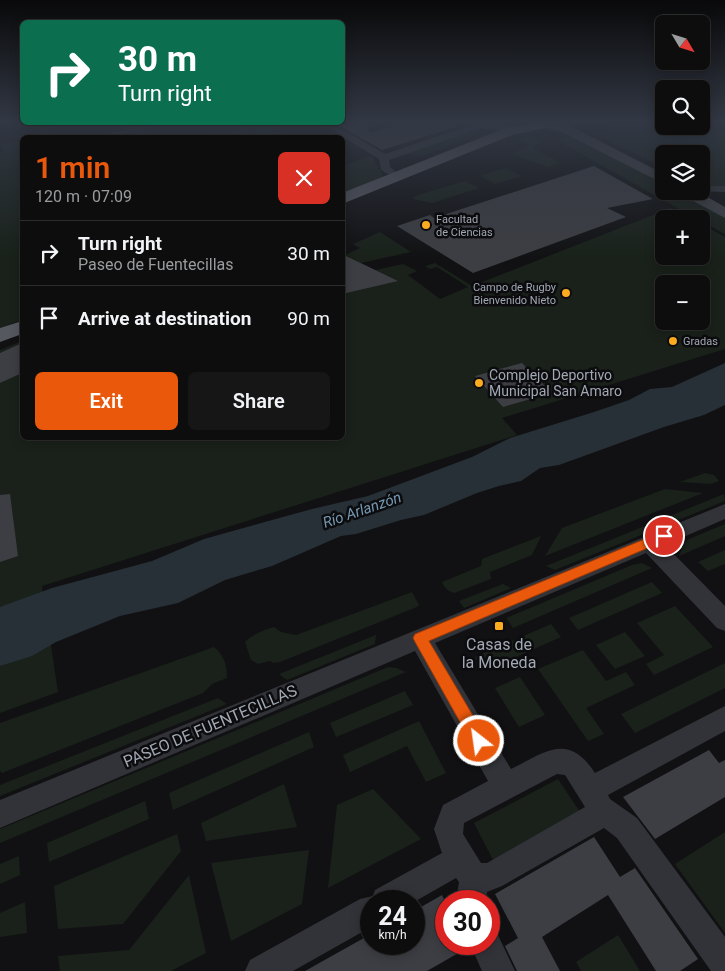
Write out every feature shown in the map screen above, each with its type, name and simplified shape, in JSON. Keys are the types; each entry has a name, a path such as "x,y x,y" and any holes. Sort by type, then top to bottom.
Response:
{"highway":[{"path":"345,198 418,168"},
{"path":"0,336 20,328"}],"main road":[{"path":"642,168 655,175"},
{"path":"710,195 725,203"},
{"path":"702,200 725,212"}],"street":[{"path":"385,168 397,177"},
{"path":"710,190 725,189"},
{"path":"725,193 722,197 725,203"},
{"name":"PASEO DE FUENTECILLAS","path":"0,814 725,511"},
{"path":"649,542 725,621"},
{"path":"420,638 506,786"},
{"path":"595,799 725,718"},
{"path":"469,879 448,833 448,822 454,814 555,761 564,761 574,766 595,799 627,828 725,964"},
{"path":"425,891 469,879 492,876 592,820 597,815 595,799"},
{"path":"261,971 360,916"},
{"path":"491,955 499,971"}],"shaded area":[{"path":"0,168 20,168 20,321 0,328"},
{"path":"345,168 379,168 383,175 345,193"},
{"path":"507,168 521,176 495,184 480,176"},
{"path":"607,168 634,168 655,179 655,195"},
{"path":"710,168 725,168 725,186 710,186"},
{"path":"465,181 479,188 432,203 413,199 415,196"},
{"path":"663,200 694,200 725,217 725,234 710,226 710,210 681,210"},
{"name":"Complejo Deportivo Municipal San Amaro","path":"655,214 655,265 710,265 710,229 725,237 725,349 502,418 517,435 42,586 58,692 0,713 0,350 20,342 20,440 345,440 345,277 403,264 417,271 408,275 440,299 468,287 437,267 430,269 425,266 435,263 472,286"},
{"path":"380,232 411,252 361,263 345,255 360,248 353,244"},
{"path":"705,473 714,475 719,481 711,484 680,482"},
{"path":"665,489 703,493 545,556 562,528"},
{"path":"724,494 725,501 555,570 546,566"},
{"path":"725,524 725,536 679,556 684,543 689,539"},
{"path":"541,536 532,555 490,572 491,579 454,593 446,589 442,582 481,566 482,559"},
{"path":"725,550 725,564 708,571 698,562"},
{"path":"642,563 652,568 513,628 506,618 632,565"},
{"path":"652,582 662,593 578,630 569,618"},
{"path":"503,584 511,588 464,608 459,601"},
{"path":"412,592 419,605 417,607 280,662 273,663 270,661 258,664 251,660 245,642 263,631 274,627 281,632 296,635"},
{"path":"675,606 713,647 654,675 646,664 664,655 637,623"},
{"path":"551,624 561,637 484,671 475,657"},
{"path":"625,632 645,656 615,669 596,645"},
{"path":"376,635 375,644 287,680 279,674"},
{"path":"214,647 224,661 227,678 212,684 203,693 2,773 0,771 0,723"},
{"path":"583,650 606,681 626,672 635,685 586,708 604,734 588,741 538,669"},
{"path":"725,663 725,688 635,733 621,714"},
{"path":"388,667 406,672 0,843 0,829"},
{"path":"520,677 545,715 519,727 495,688"},
{"path":"405,691 413,705 336,737 330,723"},
{"path":"218,698 227,704 0,796 0,785"},
{"path":"419,721 446,773 426,782 407,746 350,772 343,755"},
{"path":"309,732 314,747 173,810 169,793"},
{"path":"558,779 580,812 493,860 474,823"},
{"path":"284,784 297,827 206,841 201,823"},
{"path":"373,789 421,839 328,888 337,805"},
{"path":"145,801 149,819 49,862 47,843"},
{"path":"725,832 725,933 675,864"},
{"path":"177,834 181,851 123,924 58,929 54,886"},
{"path":"309,850 302,904 231,941 211,863"},
{"path":"19,856 20,875 0,884 0,864"},
{"path":"189,875 206,953 171,971 60,971 58,956 129,950"},
{"path":"25,902 27,933 0,937 0,913"},
{"path":"618,935 640,971 581,971 576,962"}],"water":[{"name":"Río Arlanzón","path":"725,363 725,405 704,415 664,427 559,465 540,468 521,481 477,493 424,515 356,534 341,536 272,566 225,580 178,603 120,616 56,642 32,656 0,666 0,607 52,588 152,561 204,539 312,509 368,496 472,457 510,438 629,400 650,389 672,387"}],"building":[{"path":"587,168 598,168 653,199 607,208 626,217 473,273 397,226 430,215 434,218"},
{"path":"345,255 398,281 345,293"},
{"path":"20,344 20,374 0,383 0,353"},
{"path":"522,363 552,393 503,407 475,376"},
{"path":"10,494 18,556 0,562 0,495"},
{"path":"709,750 719,763 725,760 725,797 655,839 623,797"},
{"path":"594,837 620,877 635,868 698,959 680,971 656,971 608,895 542,937 560,971 517,971 505,946 518,938 500,904 500,891"},
{"path":"435,899 435,955 455,955 427,971 305,971 360,940 360,955 425,955 425,905"}],"place":[{"name":"Facultad de Ciencias","path":"426,225"},
{"name":"Campo de Rugby Bienvenido Nieto","path":"566,293"},
{"name":"Gradas","path":"673,341"},
{"name":"Complejo Deportivo Municipal San Amaro","path":"479,383"},
{"name":"Casas de la Moneda","path":"499,626"}],"route":[{"path":"479,741 420,638 664,536"}]}
